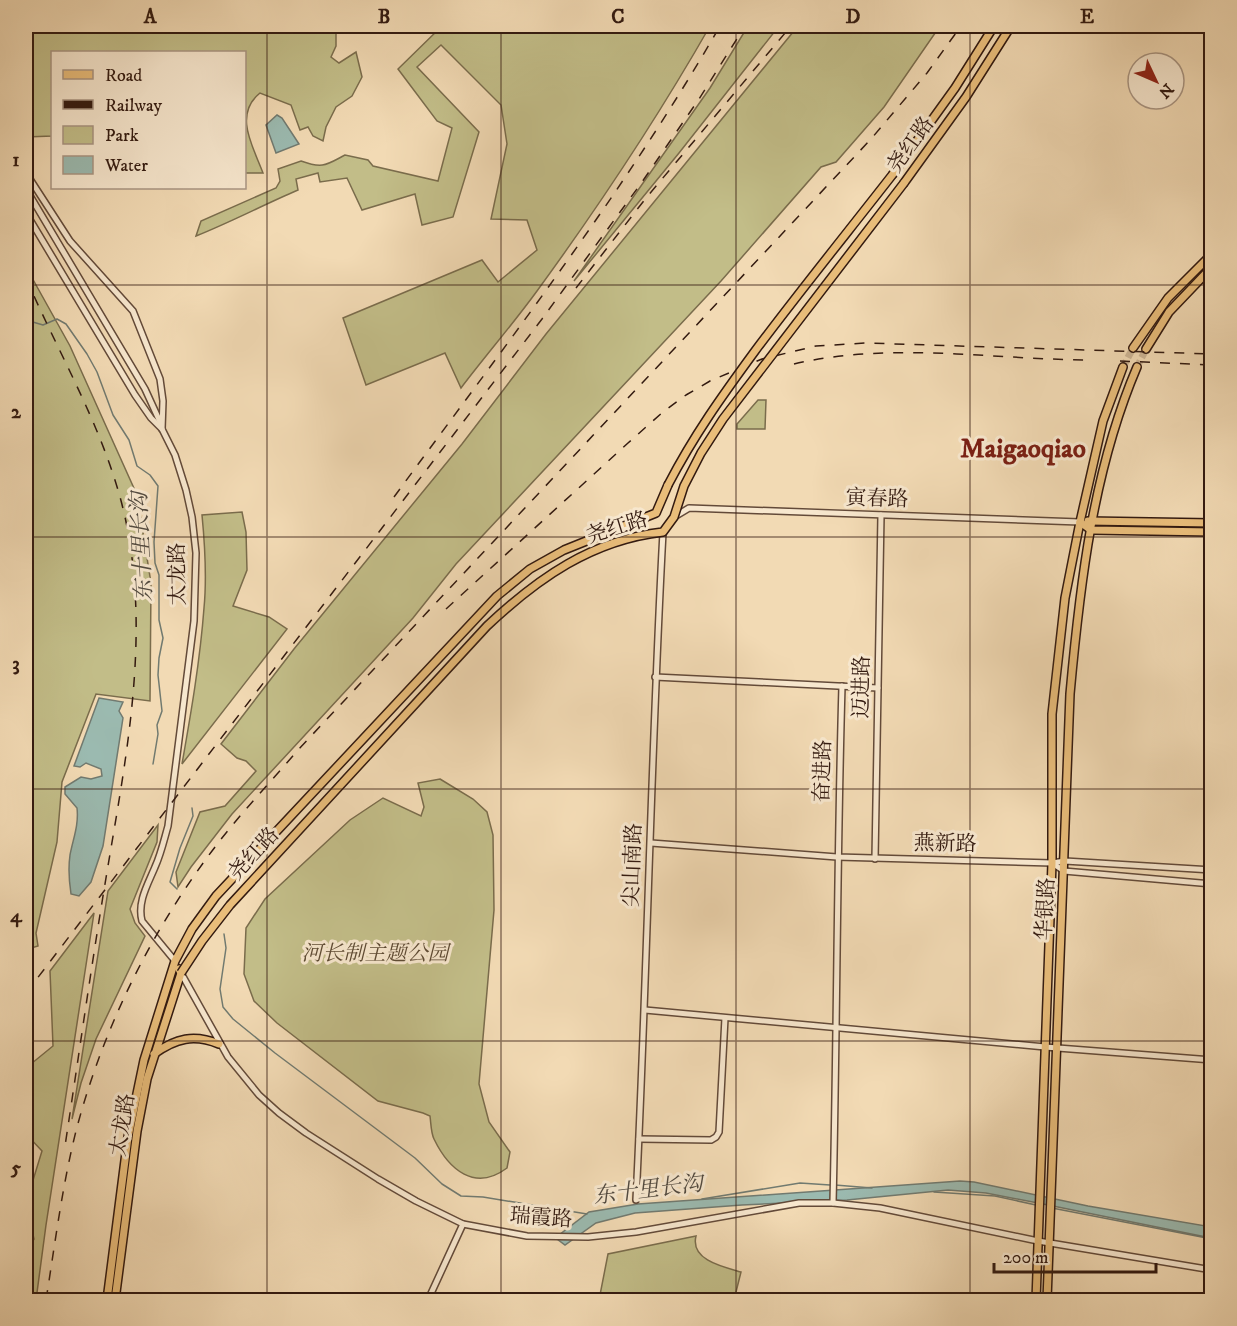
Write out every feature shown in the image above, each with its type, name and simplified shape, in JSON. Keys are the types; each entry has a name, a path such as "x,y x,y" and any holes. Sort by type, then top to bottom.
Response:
{"main road":[{"name":"尧红路","path":"176,961 192,929 216,896 497,596 530,569 564,550 656,513 688,446 717,403 892,174 955,88 994,26"},
{"name":"尧红路","path":"181,973 230,905 487,626 518,597 560,567 588,552 639,534 663,532 674,517 684,486 701,453 723,419 904,183 966,97 1011,26"},
{"path":"1133,348 1168,298 1212,254"},
{"path":"1146,348 1169,312 1212,267"},
{"name":"华银路","path":"1036,1300 1052,863 1052,714 1065,598 1080,522 1103,421 1123,367"},
{"name":"华银路","path":"1047,1300 1070,694 1077,614 1092,521 1116,420 1137,367"},
{"path":"1080,522 1091,530 1212,532"},
{"name":"寅春路","path":"1080,522 1212,523"},
{"name":"太龙路","path":"115,1300 137,1131 147,1079 181,973 176,961"},
{"name":"太龙路","path":"107,1300 135,1098 144,1060 176,961"},
{"path":"154,1054 168,1043 183,1038 207,1039 219,1044"}],"street":[{"path":"26,173 70,241 133,311 160,379 163,401 162,429"},
{"path":"26,189 145,389 162,429"},
{"name":"太龙路","path":"26,213 135,395 162,429 181,472 192,517 196,553 194,621 168,826 156,866 145,891 140,913 142,921 176,961"},
{"name":"寅春路","path":"674,517 689,508 1080,522"},
{"name":"迈进路","path":"875,859 881,515"},
{"name":"尖山南路","path":"636,1200 645,1010 655,677 663,532"},
{"path":"655,677 878,688"},
{"name":"奋进路","path":"833,1203 837,1029 837,857 842,686"},
{"name":"燕新路","path":"651,843 875,859 1052,863 1065,861 1212,870"},
{"path":"1052,863 1064,872 1212,884"},
{"name":"瑞霞路","path":"181,973 219,1044 259,1095 291,1123 378,1179 463,1224 527,1236 588,1237 636,1232 799,1203 833,1203 908,1213 1038,1241 1212,1270"},
{"path":"645,1010 837,1029 1212,1059"},
{"path":"639,1139 711,1140 716,1137 719,1132 725,1018"},
{"path":"428,1300 463,1224"}],"green space":[{"path":"26,26 336,26 336,46 331,57 339,63 356,52 362,77 352,96 336,107 326,127 323,141 313,136 308,127 300,130 291,105 260,93 252,102 246,121 246,51 51,51 51,136 26,137"},
{"path":"442,26 710,26 649,127 583,227 528,303 461,388 445,353 366,385 343,318 482,260 498,282 537,250 527,220 491,219 507,144 501,105 441,45 417,67 479,132 453,217 422,225 415,194 362,210 347,178 320,182 318,173 296,179 298,190 196,236 201,221 276,188 280,181 278,169 301,161 324,165 345,155 368,160 373,166 438,181 452,128 437,121 398,69"},
{"path":"748,26 779,26 574,281 710,88"},
{"path":"798,26 940,26 884,107 836,162 821,167 721,281 456,564 413,618 232,814 178,887 176,872 200,812 225,806 256,771 246,761 237,758 221,744 294,649 462,444 546,334"},
{"path":"246,121 251,142 263,173 246,173"},
{"path":"26,267 70,346 137,495 151,583 150,701 96,694 62,782 57,842 36,933 38,946 31,948 26,966"},
{"path":"758,400 766,400 765,429 737,429 737,424"},
{"path":"242,512 246,532 247,570 233,606 269,617 287,629 182,764 198,667 204,608 205,562 202,515"},
{"name":"河长制主题公园","path":"440,779 473,799 487,812 493,835 494,910 479,1084 489,1122 510,1152 507,1168 484,1178 474,1178 464,1174 447,1160 433,1137 430,1116 378,1101 277,1023 254,1001 244,974 246,928 265,899 350,820 383,798 421,816 424,807 418,783"},
{"path":"158,825 157,842 130,909 135,923 145,936 96,1039 72,1119 108,891"},
{"path":"94,913 36,1300 26,1300 26,1252 34,1239 26,1203 42,1151 26,1134 26,1068 53,1046 50,971"},
{"path":"696,1236 695,1244 703,1257 717,1265 741,1272 734,1300 599,1300 608,1254"}],"water":[{"path":"277,115 282,118 299,144 276,153 266,125"},
{"path":"99,698 123,702 119,711 123,718 103,846 91,882 79,896 71,894 69,875 77,808 65,794 65,787 81,777 91,779 102,776 101,769 86,763 80,767 74,766"},
{"path":"960,1181 1212,1227 1211,1238 986,1193 948,1190 847,1200 635,1213 596,1223 565,1245 557,1239 589,1212 638,1204"}],"waterway":[{"name":"东十里长沟","path":"26,320 43,325 57,319 66,324 97,372 113,415 129,440 137,466 150,475 158,486 154,542 155,563 159,575 159,620 163,638 158,675 162,711 157,725 158,734 153,764"},
{"name":"东十里长沟","path":"177,889 170,882 193,816 192,808"},
{"name":"东十里长沟","path":"224,934 226,948 220,989 223,1007 233,1019 415,1158 442,1184 461,1196 483,1197 587,1214"},
{"name":"东十里长沟","path":"702,1199 800,1183 830,1185"},
{"name":"东十里长沟","path":"835,1185 872,1188"},
{"name":"东十里长沟","path":"934,1192 995,1196 1036,1205"},
{"name":"东十里长沟","path":"1052,1208 1212,1239"}],"tunnel":[{"path":"1123,367 1133,348"},
{"path":"1137,367 1146,349"}],"railway":[{"path":"394,497 605,207 645,148 720,26"},
{"path":"26,993 542,319 642,182 699,99 745,26"},
{"path":"576,288 646,198 791,26"},
{"path":"46,1300 71,1152 87,1094 130,984 189,882 243,813 297,751 871,139 927,73 961,26"},
{"path":"26,278 81,395 117,486 133,564 136,610 135,657 127,751 65,1146"},
{"path":"446,609 663,412 710,381 762,359 816,346 866,343 1212,354"},
{"path":"794,364 831,357 906,353 1093,360"},
{"path":"1120,361 1212,365"}],"district":[{"name":"Maigaoqiao","path":"1023,449"}]}
